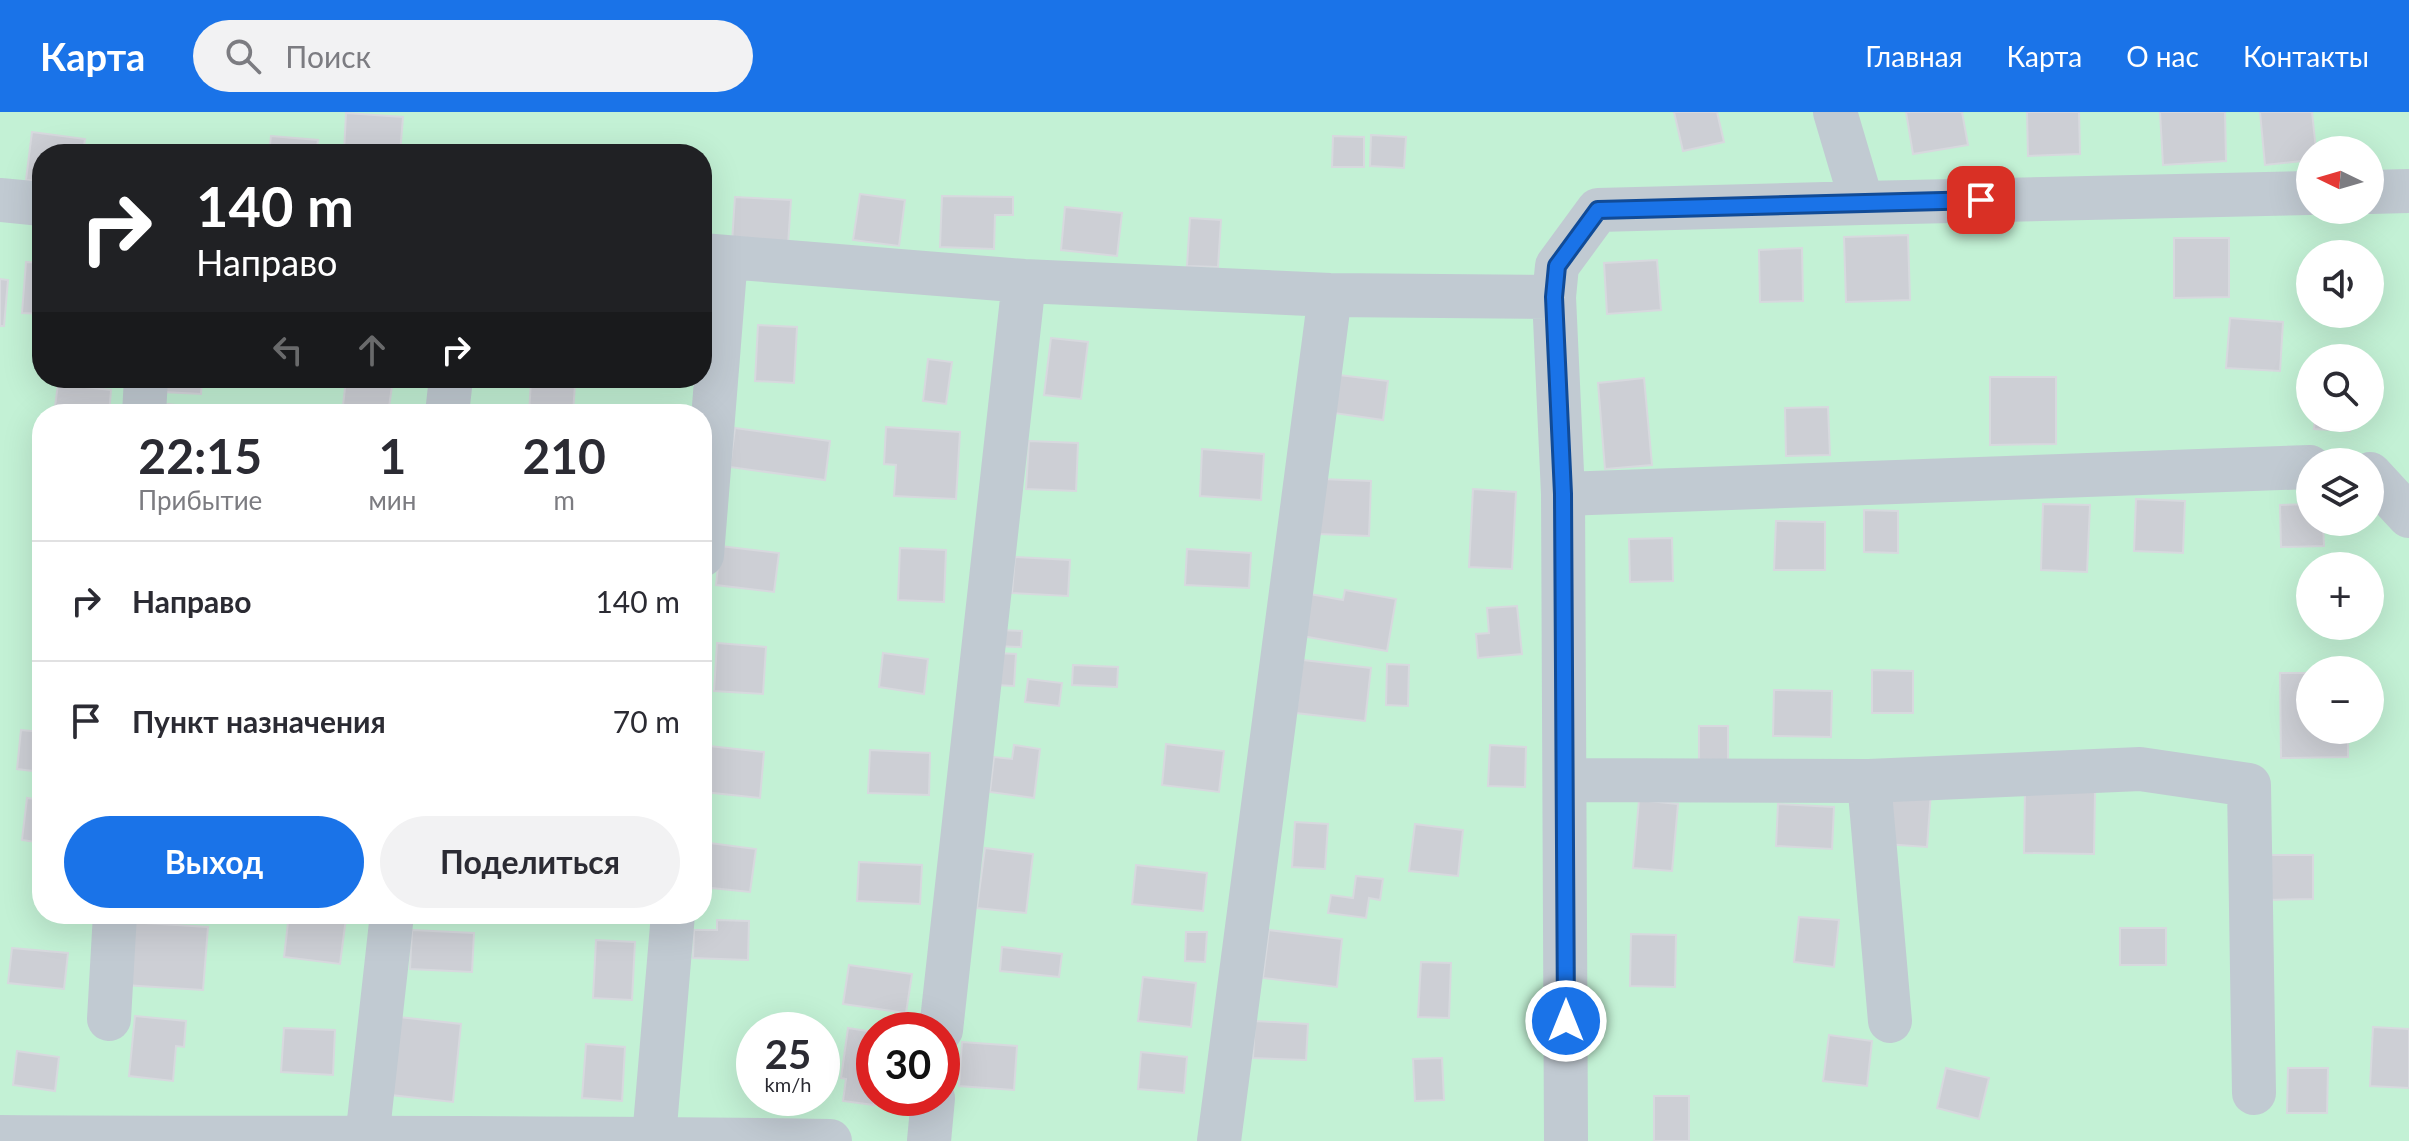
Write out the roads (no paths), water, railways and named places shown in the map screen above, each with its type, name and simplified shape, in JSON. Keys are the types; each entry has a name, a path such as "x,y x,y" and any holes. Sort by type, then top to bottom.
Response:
{"street":[{"path":"1835,112 1862,203"},
{"path":"2384,192 2409,191"},
{"path":"1566,1141 1563,494 1554,297 1557,266 1598,210 2296,193"},
{"path":"0,200 32,203"},
{"path":"712,306 714,256 1024,281 1330,295 1554,297"},
{"path":"943,1012 1024,281"},
{"path":"1219,1141 1330,295"},
{"path":"1563,494 2296,468"},
{"path":"2384,489 2409,516"},
{"path":"1565,780 1869,781 2140,769 2249,785 2254,1093"},
{"path":"1869,781 1890,1021"},
{"path":"109,1019 114,924"},
{"path":"367,1139 391,924"},
{"path":"654,1138 672,924"},
{"path":"929,1141 931,1116"},
{"path":"0,1137 830,1141"}]}
